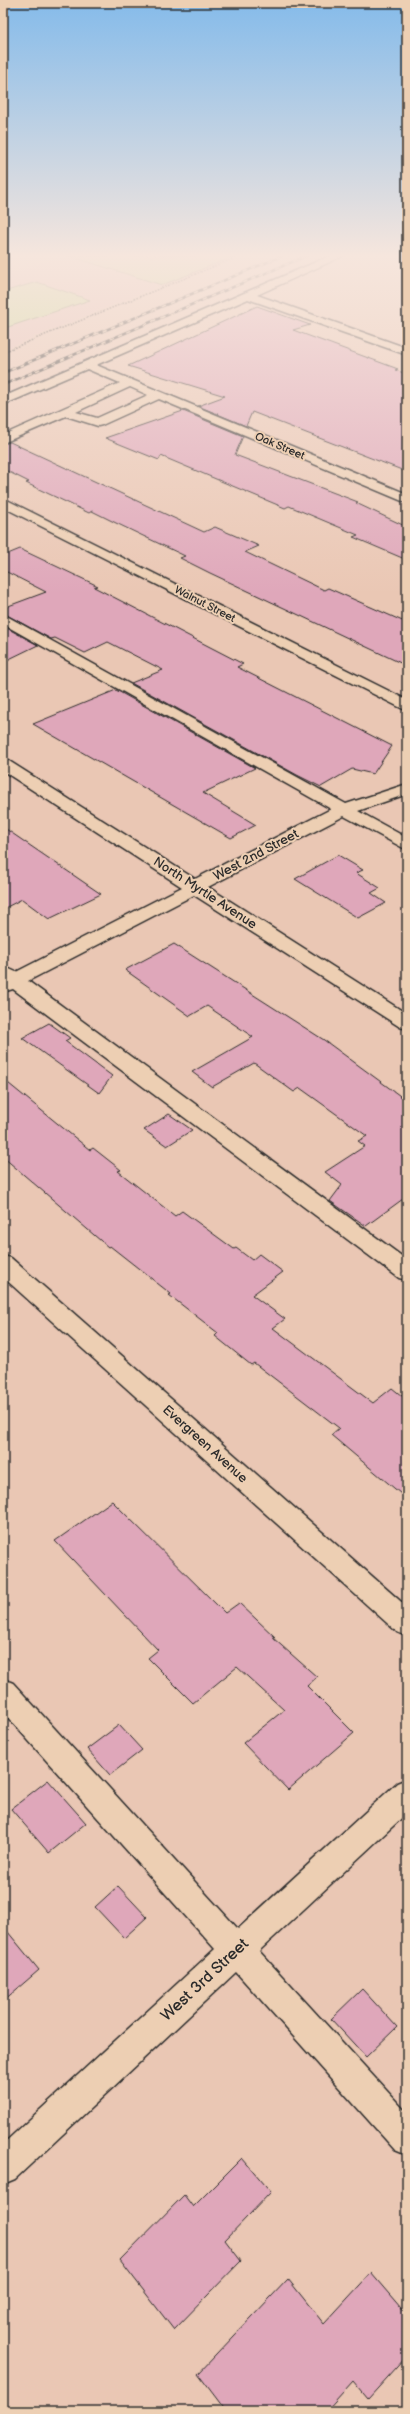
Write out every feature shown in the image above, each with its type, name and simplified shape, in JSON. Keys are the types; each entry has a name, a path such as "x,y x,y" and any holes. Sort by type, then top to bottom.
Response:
{"street":[{"path":"3,401 76,369"},
{"name":"Oak Street","path":"98,369 407,500"},
{"path":"3,440 130,382"},
{"path":"65,412 98,422 147,399 160,395"},
{"name":"Walnut Street","path":"3,502 407,706"},
{"path":"3,618 407,845"},
{"name":"North Myrtle Avenue","path":"3,764 407,1023"},
{"name":"West 2nd Street","path":"7,980 195,887 343,810 407,789"},
{"path":"7,980 407,1272"},
{"name":"Evergreen Avenue","path":"3,1264 407,1624"},
{"path":"3,1692 407,2138"},
{"name":"West 3rd Street","path":"3,2167 407,1793"}],"building":[{"path":"137,369 398,369 395,370 407,374 407,472 252,412 246,426 198,406 225,396"},
{"path":"183,411 243,436 235,455 358,502 356,503 407,527 407,560 353,537 358,535 289,506 285,508 161,456 159,460 105,438"},
{"path":"10,442 204,532 215,527 259,546 245,552 324,590 328,588 407,623 407,666 210,573 180,558 185,556 92,511 89,513 26,483 29,482 3,469 3,444"},
{"path":"20,549 98,586 94,587 243,664 237,667 392,746 373,774 352,769 321,787 297,775 131,683 163,670 108,642 85,653 55,638 51,639 3,613 3,608 46,592 3,570 3,556"},
{"path":"3,626 38,645 3,662"},
{"path":"116,690 255,768 203,793 256,825 231,838 33,724"},
{"path":"3,827 101,894 49,919 22,899 3,909"},
{"path":"338,855 363,870 356,873 380,888 371,893 386,903 358,918 295,879"},
{"path":"174,944 324,1040 407,1101 407,1196 366,1226 330,1201 342,1185 325,1172 365,1146 358,1141 367,1136 300,1088 294,1092 254,1063 212,1087 192,1072 253,1037 207,1006 190,1016 125,970"},
{"path":"49,1023 70,1038 65,1041 112,1076 99,1093 22,1038"},
{"path":"3,1079 90,1150 93,1148 121,1170 118,1171 175,1216 182,1211 234,1249 236,1248 252,1260 259,1254 283,1272 252,1295 285,1319 273,1328 373,1403 392,1388 407,1400 407,1499 331,1435 339,1428 254,1363 251,1365 215,1336 218,1333 110,1246 108,1247 3,1157"},
{"path":"169,1114 192,1130 167,1146 144,1130"},
{"path":"112,1501 225,1613 239,1603 275,1637 273,1638 317,1677 307,1686 354,1733 288,1790 243,1743 284,1710 237,1667 193,1703 148,1658 158,1650 55,1541"},
{"path":"119,1725 142,1750 110,1775 87,1749"},
{"path":"48,1780 86,1823 49,1853 11,1809"},
{"path":"118,1886 147,1917 124,1938 95,1907"},
{"path":"3,1926 39,1970 3,2001"},
{"path":"362,1989 397,2027 366,2057 331,2019"},
{"path":"242,2158 271,2192 225,2240 241,2261 174,2330 120,2260 184,2195 193,2207"},
{"path":"371,2273 407,2315 407,2356 368,2399 353,2381 326,2411 226,2411 198,2374 288,2279 324,2324"}],"railway":[{"path":"3,373 13,369"},
{"path":"3,385 41,369"}]}
